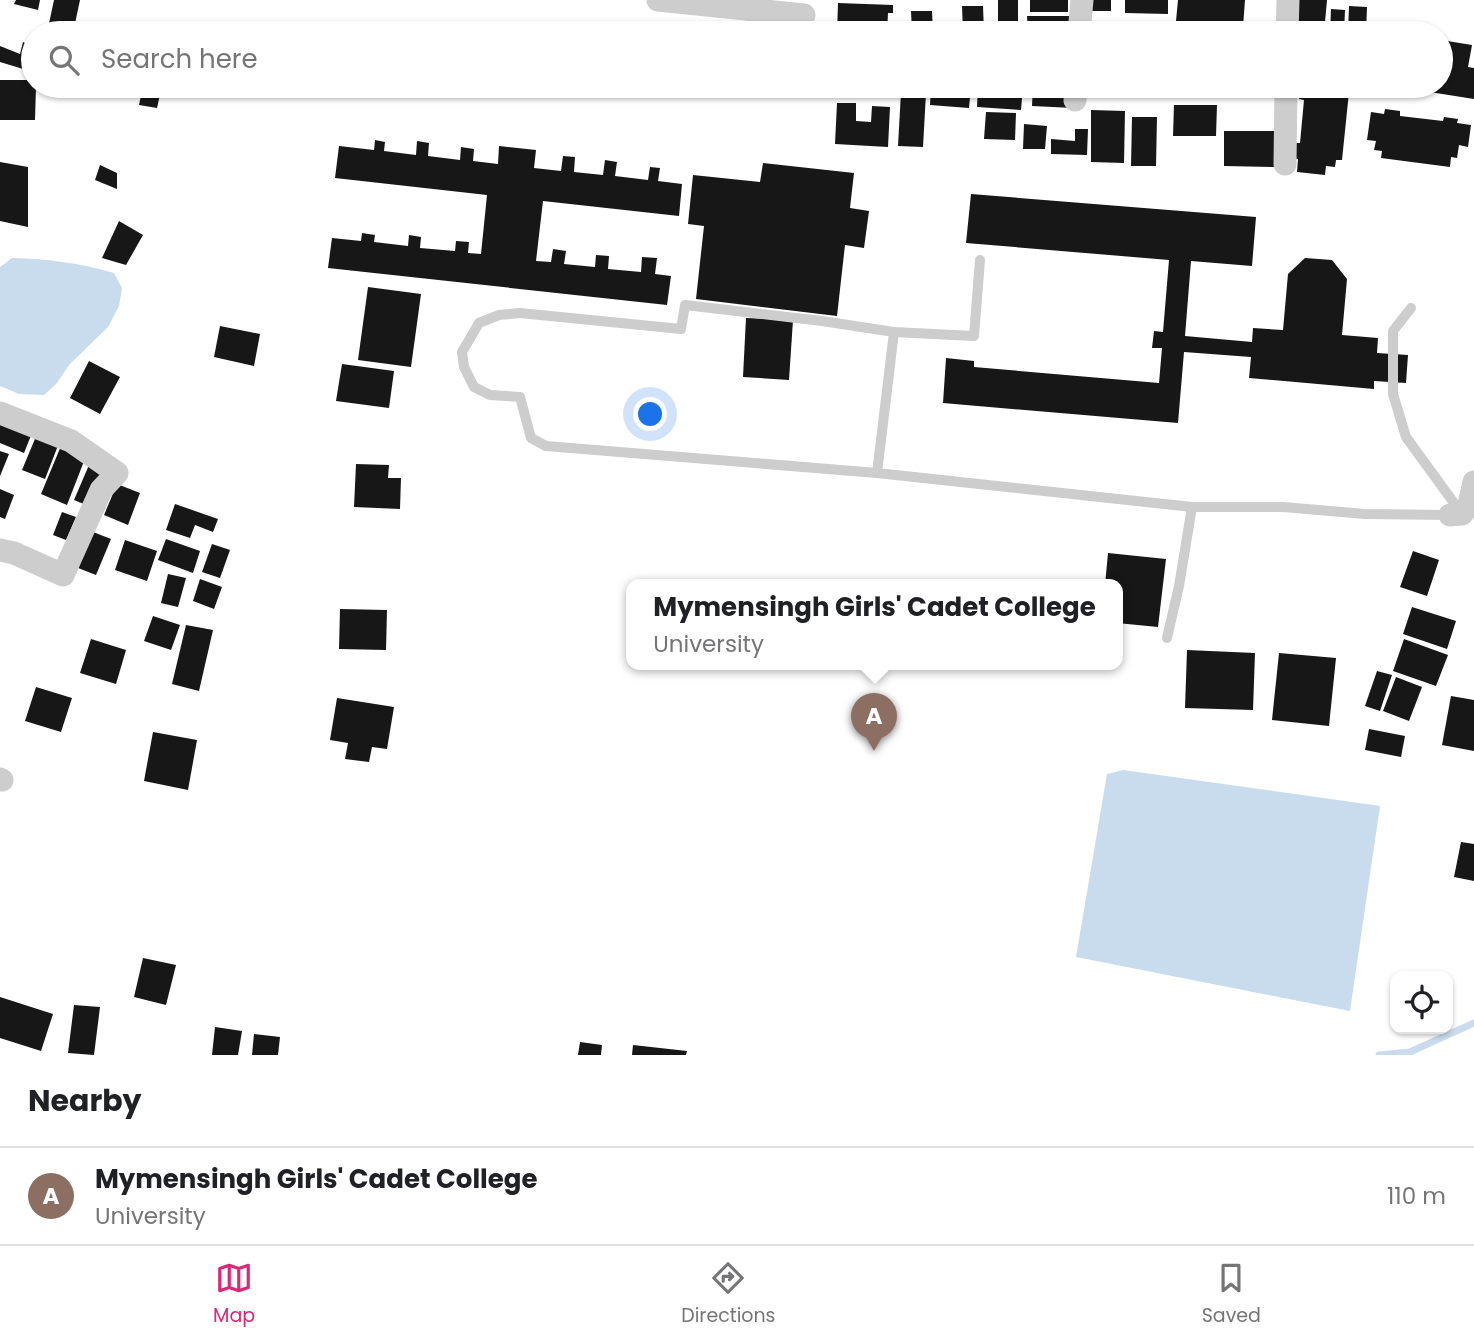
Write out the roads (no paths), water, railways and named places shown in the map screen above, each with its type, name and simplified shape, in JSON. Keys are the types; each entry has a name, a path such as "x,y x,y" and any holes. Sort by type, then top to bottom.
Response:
{"street":[{"path":"658,0 804,15"},
{"path":"1080,21 1082,0"},
{"path":"1287,21 1288,0"},
{"path":"1285,164 1286,98"},
{"path":"0,413 71,442 117,473 101,490 63,575 14,553 0,550"},
{"path":"1456,514 1469,505 1474,482"}],"lane":[{"path":"980,260 974,336 894,332 685,305 681,329 520,313 499,315 478,323 462,352 464,367 474,387 490,395 520,397 531,438 546,446 877,473 1192,507 1283,507 1365,514 1456,514"},
{"path":"1411,308 1393,331 1393,394 1406,437 1456,514"},
{"path":"877,473 894,332"},
{"path":"1167,638 1192,507"}],"water":[{"path":"12,258 64,262 114,273 122,288 119,306 108,327 69,365 57,383 44,395 19,394 0,386 0,267"},
{"path":"1123,770 1380,806 1350,1011 1076,957 1107,774"}],"waterway":[{"path":"1379,1055 1410,1052 1474,1023"}],"place":[{"name":"Mymensingh Girls' Cadet College","path":"874,751"}]}
